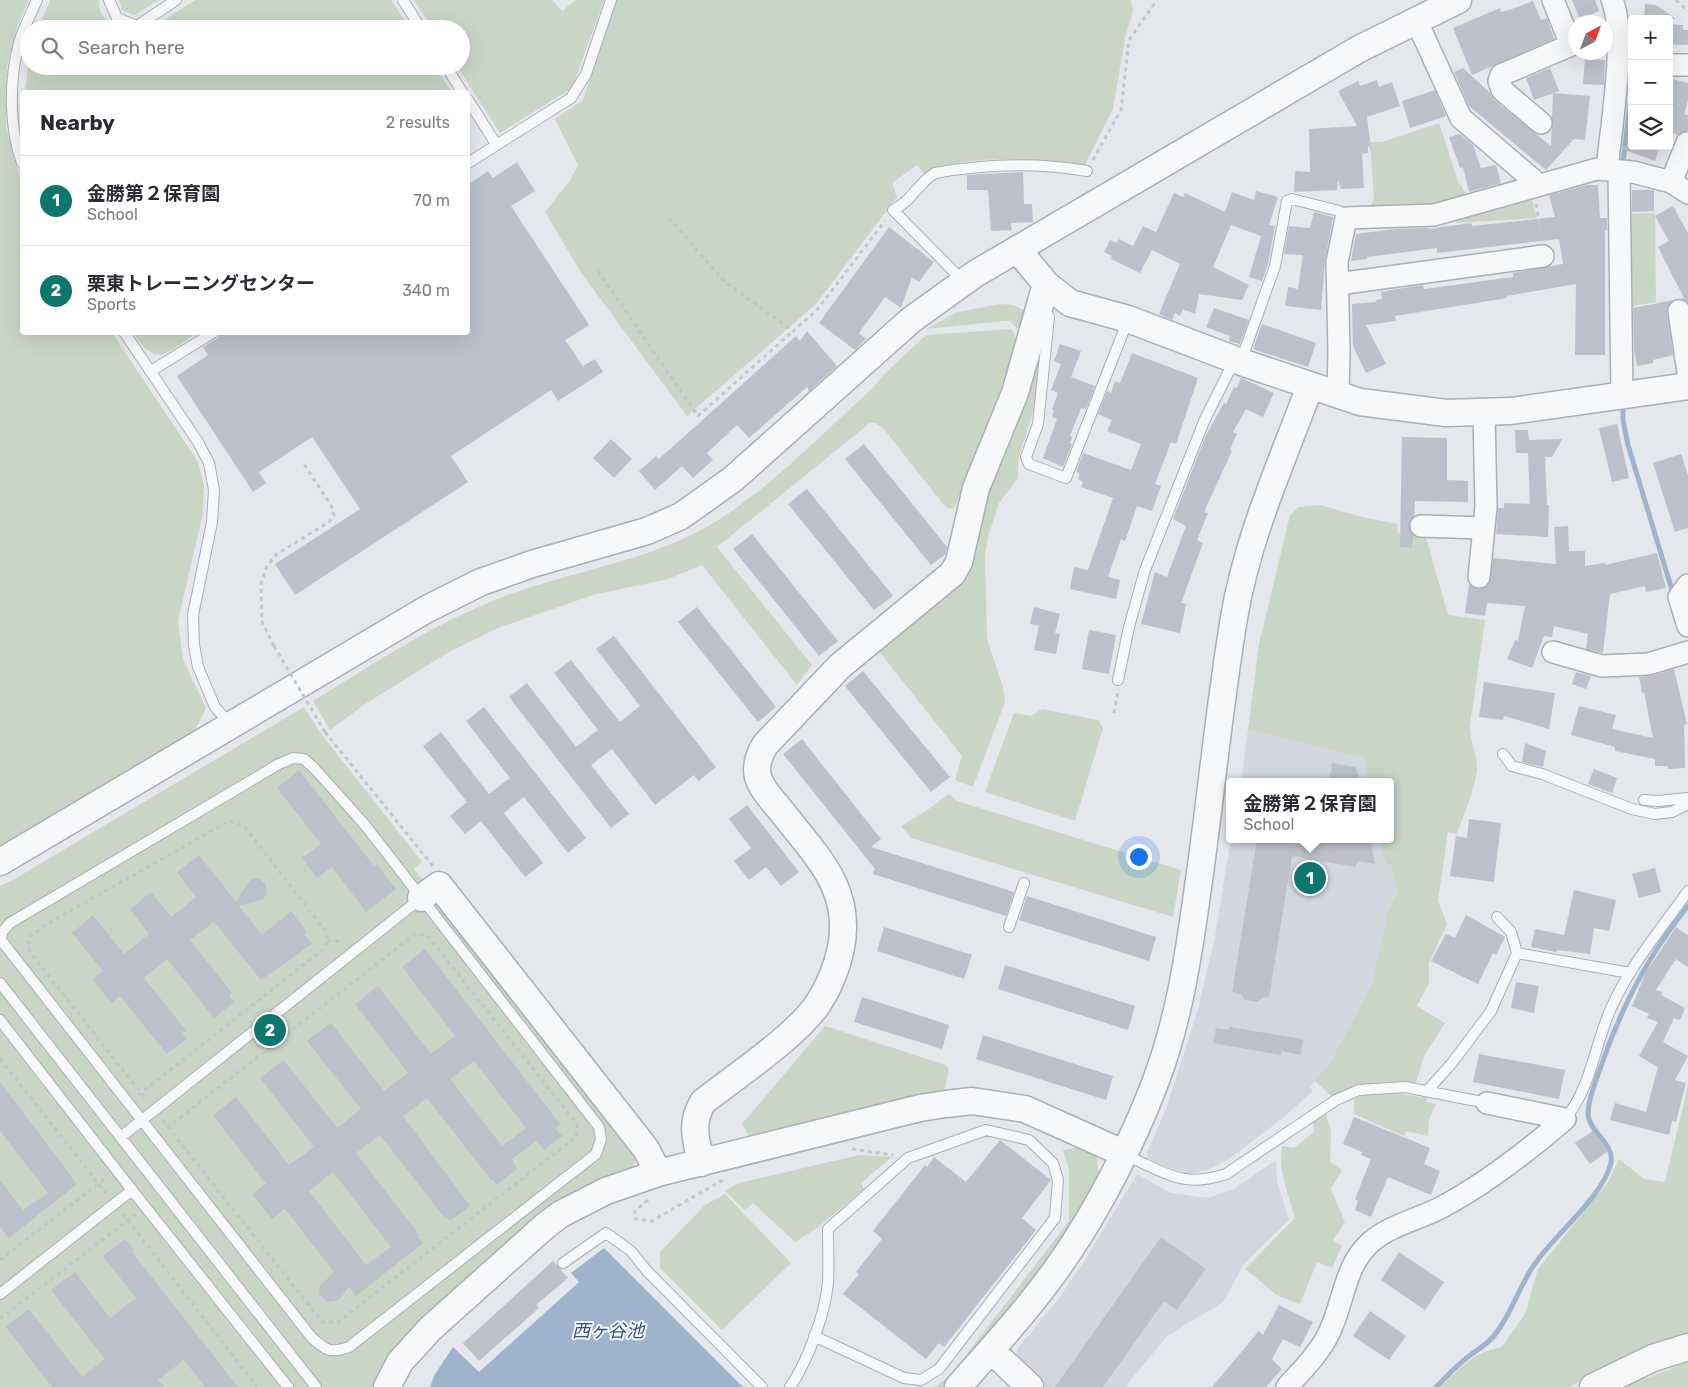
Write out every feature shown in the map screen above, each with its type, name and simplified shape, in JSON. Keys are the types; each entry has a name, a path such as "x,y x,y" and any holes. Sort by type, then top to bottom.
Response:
{"street":[{"path":"0,862 388,631 481,582 532,564 647,532 681,516 733,479 911,320 964,282 1115,190 1359,49 1458,0"},
{"path":"1541,123 1502,90 1499,81 1501,75 1571,45 1553,0"},
{"path":"1612,0 1617,12 1624,63 1613,170 1622,396"},
{"path":"1416,20 1461,118 1535,186"},
{"path":"1673,65 1688,65"},
{"path":"1338,394 1337,262 1346,218 1434,215 1597,169 1613,170 1680,187 1687,143"},
{"path":"700,1163 693,1128 696,1113 702,1102 806,1019 830,983 839,958 844,930 843,909 838,889 826,868 762,786 757,765 759,755 765,745 840,666 952,574 959,562 976,488 1015,393 1043,295 1018,249"},
{"path":"1338,284 1543,256"},
{"path":"1043,295 1128,319 1238,361 1360,402 1446,413 1511,411 1688,386"},
{"path":"1679,311 1688,373"},
{"path":"958,1387 1037,1295 1095,1210 1155,1083 1170,1037 1185,974 1234,618 1243,572 1310,386"},
{"path":"1479,577 1486,507 1484,412"},
{"path":"1421,526 1484,528"},
{"path":"1688,585 1679,597 1688,626"},
{"path":"1553,652 1602,666 1648,664 1688,652"},
{"path":"417,892 439,885 646,1149 658,1173"},
{"path":"387,1387 400,1362 430,1329 545,1226 561,1214 606,1191 658,1173 920,1108 972,1102 1025,1110 1122,1153"},
{"path":"1486,1103 1566,1118"},
{"path":"1287,1387 1320,1348 1329,1332 1348,1275 1355,1262 1371,1242 1383,1234 1451,1201 1546,1136 1566,1118"},
{"path":"1593,1387 1654,1358 1688,1348"},
{"path":"991,1350 1030,1387"}],"lane":[{"path":"29,20 37,0"},
{"path":"109,0 117,18 122,20"},
{"path":"146,20 176,0"},
{"path":"403,0 415,20"},
{"path":"470,162 572,98 586,74 611,0"},
{"path":"20,41 13,74 13,114 20,152"},
{"path":"452,75 461,90"},
{"path":"470,103 496,144"},
{"path":"964,282 893,210 901,207 926,178 935,173 1008,164 1061,167 1087,172"},
{"path":"1118,684 1128,627 1145,570 1205,419 1238,361 1275,266 1287,201 1292,199 1339,211 1346,218"},
{"path":"1043,295 1049,317 1048,338 1038,424 1026,457 1029,464 1066,478 1128,319"},
{"path":"126,335 209,463 214,490 212,522 192,615 194,645 198,666 215,707 230,725"},
{"path":"151,371 209,335"},
{"path":"1504,754 1512,766 1542,774 1632,809 1655,814 1672,812 1688,804"},
{"path":"293,758 304,759 315,769 364,826 599,1127 601,1139 596,1154 348,1347 336,1352 326,1350 312,1338 128,1103 5,948 1,940 2,932 10,923 278,764 293,758"},
{"path":"1644,800 1658,801 1688,798"},
{"path":"1009,927 1024,883"},
{"path":"1566,1118 1575,1107 1612,1005 1662,924 1688,891"},
{"path":"122,1136 417,892"},
{"path":"1427,1091 1452,1063 1491,1011 1517,953 1511,932 1497,917"},
{"path":"1517,953 1630,973"},
{"path":"0,983 122,1136 316,1387"},
{"path":"0,1020 288,1387"},
{"path":"1122,1153 1174,1178 1194,1182 1210,1180 1226,1174 1330,1104 1359,1090 1405,1087 1486,1103"},
{"path":"790,1387 796,1379 814,1336 828,1283 828,1229 908,1158 986,1130 1029,1140 1053,1163 1058,1180 1055,1218 939,1369 920,1380 904,1378 814,1336"},
{"path":"0,1294 132,1190"},
{"path":"563,1262 606,1233 632,1251 646,1271 762,1387"}],"path":[{"path":"1087,172 1121,110 1129,40 1157,0"},
{"path":"1676,0 1688,11"},
{"path":"1535,186 1543,256"},
{"path":"598,270 698,416 817,310 893,210"},
{"path":"669,218 725,282 793,331"},
{"path":"304,464 332,508 334,515 329,522 277,554 267,566 261,584 262,622 274,646 325,732 436,870 417,892"},
{"path":"1114,713 1118,684"},
{"path":"128,1103 141,1092 326,947 328,934 244,826 229,821 42,927 28,939 30,952 141,1092 168,1127 322,1322 338,1322 576,1137 577,1124 427,935 415,934 168,1127 155,1138"},
{"path":"327,941 342,942 349,937"},
{"path":"0,1059 257,1387"},
{"path":"847,1150 857,1148 908,1158"},
{"path":"0,1260 117,1170"},
{"path":"650,1198 635,1211 635,1219 652,1221 727,1178"},
{"path":"0,1319 146,1206"}],"shaded area":[{"path":"1248,730 1364,758 1367,778 1242,778"},
{"path":"1230,843 1381,843 1385,863 1391,865 1397,894 1388,911 1372,983 1330,1063 1310,1087 1313,1091 1284,1117 1229,1159 1208,1170 1188,1174 1157,1163 1148,1158 1147,1153 1167,1106 1198,1009 1215,937"},
{"path":"1276,1160 1277,1181 1289,1220 1244,1264 1223,1302 1167,1336 1125,1387 1046,1387 1017,1354 1017,1349 1056,1302 1085,1260 1137,1174 1171,1193 1208,1198 1234,1189"}],"green space":[{"path":"0,0 29,0 17,27 7,67 6,127 20,180 20,335 113,335 198,462 204,486 203,513 178,621 183,660 206,708 195,731 0,851"},
{"path":"50,0 98,0 101,14 107,20 42,20"},
{"path":"119,0 159,0 134,15 122,10"},
{"path":"195,0 391,0 404,20 164,20"},
{"path":"414,0 552,0 562,11 576,0 604,0 572,88 500,133 463,75 470,75 470,20 427,20"},
{"path":"617,0 1131,0 1133,11 1125,38 1113,109 1084,167 1003,159 961,162 924,174 917,165 892,183 897,197 816,304 687,416 582,274 545,212 569,182 578,165 555,119 583,100"},
{"path":"27,75 440,75 451,90 25,90"},
{"path":"1439,123 1459,184 1467,197 1442,206 1369,211 1374,198 1370,142 1382,142"},
{"path":"1531,196 1537,218 1456,223 1455,218"},
{"path":"1655,213 1656,302 1628,307 1627,214"},
{"path":"1001,304 1013,305 1026,311 1021,333 1010,321 926,329 957,312"},
{"path":"1044,321 1035,406 1018,460 1018,478 999,503 988,537 985,557 987,639 1003,687 1005,702 973,787 955,780 962,756 878,650 971,540"},
{"path":"1011,329 1019,343 1007,387 954,508 949,509 943,504 883,428 875,423 870,423 717,547 812,665 797,685 702,565 668,579 593,595 498,628 449,652 365,704 330,730 313,701 399,648 465,613 542,584 651,552 703,529 725,516 791,464 872,389 883,375 926,335"},
{"path":"134,335 193,336 161,354 155,354 141,344"},
{"path":"1321,505 1358,516 1397,524 1398,533 1425,534 1448,615 1485,620 1470,726 1477,772 1470,800 1457,834 1448,832 1438,901 1447,924 1429,963 1429,983 1417,1006 1445,1023 1424,1056 1416,1082 1372,1084 1352,1088 1331,1096 1315,1081 1330,1063 1372,983 1388,911 1397,894 1391,865 1385,863 1381,843 1394,843 1394,778 1367,778 1364,758 1248,730 1259,644 1290,515 1299,507"},
{"path":"304,707 322,735 422,862 414,869 635,1149 635,1163 631,1168 597,1182 565,1200 534,1221 477,1269 397,1346 384,1363 374,1387 0,1387 0,886"},
{"path":"1042,709 1098,720 1103,728 1075,821 985,792 1014,713 1031,716"},
{"path":"949,794 957,801 1181,870 1173,917 911,838 901,826"},
{"path":"825,1026 946,1065 949,1070 944,1091 751,1140 742,1124"},
{"path":"1688,1086 1688,1335 1598,1370 1570,1387 1440,1387 1468,1362 1484,1352 1502,1347 1525,1314 1538,1269 1608,1182 1619,1159 1644,1179 1665,1182"},
{"path":"1388,1092 1427,1098 1426,1102 1436,1104 1429,1119 1428,1136 1406,1131 1404,1136 1354,1114 1354,1099 1364,1095"},
{"path":"1326,1114 1331,1131 1330,1162 1342,1170 1331,1189 1345,1222 1333,1240 1342,1246 1332,1268 1317,1262 1300,1304 1278,1296 1245,1269 1295,1218 1281,1164 1282,1146 1294,1148 1314,1132 1313,1122"},
{"path":"1085,1146 1097,1156 1099,1174 1069,1230 1003,1320 945,1387 935,1387 950,1376 1069,1221 1069,1170 1063,1150"},
{"path":"859,1155 892,1157 861,1183 864,1189 817,1228 795,1242 753,1203 745,1210 725,1191 739,1183"},
{"path":"725,1194 791,1263 722,1330 660,1268 660,1252 705,1205"},
{"path":"1688,1362 1688,1387 1624,1387"}],"water":[{"name":"西ヶ谷池","path":"604,1248 743,1387 430,1387 435,1374 453,1347 479,1372 579,1282 571,1273"}],"building":[{"path":"1572,0 1595,0 1599,11 1590,15 1578,15"},
{"path":"1533,1 1541,20 1547,18 1554,39 1472,75 1453,28 1500,8 1501,12"},
{"path":"1645,4 1656,5 1670,15 1644,15"},
{"path":"1673,24 1683,25 1683,30 1688,30 1688,45 1673,44"},
{"path":"1585,60 1605,60 1604,85 1583,84"},
{"path":"1463,68 1489,92 1494,100 1551,146 1553,93 1590,96 1585,140 1574,139 1546,170 1469,106 1454,72"},
{"path":"1550,68 1559,91 1534,100 1526,78"},
{"path":"1673,79 1688,83 1688,101 1684,114 1688,115 1688,131 1678,135 1673,133"},
{"path":"1377,80 1379,87 1392,82 1400,106 1367,117 1371,149 1368,146 1368,153 1362,154 1364,188 1341,189 1338,180 1337,190 1294,192 1295,171 1310,172 1309,129 1357,126 1338,91 1358,81 1360,86"},
{"path":"1435,90 1446,116 1410,128 1402,101"},
{"path":"1460,134 1473,145 1481,168 1496,165 1501,183 1469,192 1463,167 1460,168 1449,137"},
{"path":"1622,146 1628,146 1628,150 1659,150 1655,161 1622,149"},
{"path":"517,162 535,191 511,206 589,325 565,340 583,366 595,359 603,372 558,401 551,390 451,456 468,482 295,595 275,564 360,509 312,437 259,472 266,483 253,492 177,376 208,355 203,347 218,338 220,335 470,335 470,184 488,171 493,178"},
{"path":"1023,172 1024,204 1032,204 1033,222 1011,223 1012,230 991,231 988,190 967,190 967,175"},
{"path":"1587,185 1598,185 1600,218 1607,218 1607,230 1605,230 1605,355 1575,355 1576,284 1507,296 1507,298 1395,316 1396,321 1366,325 1386,364 1366,373 1353,346 1352,304 1376,302 1376,300 1382,299 1381,292 1423,285 1424,289 1513,277 1513,273 1563,264 1559,239 1437,253 1437,248 1367,257 1367,259 1351,261 1356,234 1395,229 1429,229 1471,223 1472,226 1555,217 1549,195"},
{"path":"1632,190 1654,190 1654,211 1632,212"},
{"path":"1256,191 1278,197 1269,225 1275,226 1268,264 1262,281 1249,277 1261,236 1231,225 1213,267 1249,285 1242,300 1199,294 1195,314 1183,309 1180,316 1175,313 1172,320 1159,314 1180,264 1152,250 1140,273 1111,259 1112,256 1104,252 1110,240 1117,243 1119,239 1133,246 1143,226 1156,232 1174,193 1183,197 1185,193 1225,212 1232,192 1254,200"},
{"path":"1673,206 1688,233 1688,303 1680,299 1684,298 1658,247 1669,241 1655,216"},
{"path":"1314,212 1333,217 1325,260 1321,310 1285,306 1288,287 1298,289 1303,255 1284,254 1289,226 1310,228"},
{"path":"889,227 934,262 919,282 912,277 901,308 885,297 859,333 866,339 855,350 819,323"},
{"path":"1674,300 1668,306 1667,312 1673,355 1653,360 1653,363 1637,366 1634,350 1633,308"},
{"path":"1214,308 1249,320 1240,344 1229,341 1230,336 1206,327"},
{"path":"1262,324 1316,343 1308,367 1253,349"},
{"path":"807,331 837,366 809,391 807,387 749,438 737,425 707,453 713,460 693,478 682,466 655,490 639,471 656,456 659,459 796,336 800,341"},
{"path":"1060,344 1081,351 1071,377 1095,386 1086,409 1081,408 1070,436 1072,437 1070,443 1072,444 1063,467 1043,458 1057,419 1052,417 1054,410 1052,409 1058,393 1051,390 1061,364 1054,361"},
{"path":"1132,353 1198,378 1176,444 1171,442 1155,484 1161,486 1152,511 1137,506 1125,541 1121,539 1108,577 1120,580 1116,599 1070,589 1074,567 1088,570 1113,498 1081,487 1083,482 1078,479 1080,474 1076,472 1083,453 1131,470 1141,444 1107,431 1112,420 1098,414 1107,391 1111,393 1115,381 1120,383"},
{"path":"1241,378 1274,393 1263,417 1246,409 1233,432 1237,434 1230,450 1232,451 1204,512 1208,513 1197,540 1203,543 1181,603 1186,604 1180,633 1141,624 1155,572 1167,577 1186,526 1173,519 1206,435 1224,403 1226,404 1234,387 1237,388"},
{"path":"1617,424 1629,478 1612,482 1599,428"},
{"path":"1515,430 1528,430 1529,440 1562,439 1552,457 1545,457 1547,505 1549,505 1548,537 1496,534 1498,508 1504,508 1504,503 1530,504 1528,453 1516,453"},
{"path":"1402,437 1447,438 1447,480 1468,481 1468,502 1415,501 1414,516 1409,525 1413,535 1412,548 1400,547"},
{"path":"611,439 632,459 614,478 593,458"},
{"path":"864,444 947,547 946,554 931,565 845,459"},
{"path":"1681,454 1688,475 1688,528 1675,532 1653,463"},
{"path":"807,489 893,596 874,610 788,504"},
{"path":"1568,526 1569,551 1585,551 1585,566 1605,563 1605,565 1657,553 1666,588 1646,592 1645,586 1610,594 1603,653 1586,649 1588,634 1554,626 1552,637 1544,636 1532,668 1507,659 1515,640 1518,641 1525,606 1487,603 1485,616 1465,613 1469,584 1478,589 1489,585 1493,558 1556,564 1554,527"},
{"path":"752,534 838,641 819,656 733,549"},
{"path":"697,607 776,707 758,722 678,622"},
{"path":"1034,607 1060,614 1055,633 1060,634 1056,654 1034,650 1039,626 1030,624"},
{"path":"1089,630 1116,635 1109,674 1082,669"},
{"path":"614,636 716,767 699,781 694,775 655,805 612,749 591,765 629,814 611,828 509,697 527,683 576,747 598,730 554,673 571,660 620,722 640,706 596,649"},
{"path":"1674,669 1687,724 1684,725 1685,768 1668,769 1668,766 1655,766 1655,759 1615,751 1615,747 1571,735 1579,706 1616,715 1612,729 1653,738 1644,692 1642,693 1639,677 1651,676"},
{"path":"863,671 950,777 931,792 845,686"},
{"path":"1576,672 1591,676 1586,689 1572,684"},
{"path":"1484,682 1555,693 1549,729 1504,716 1503,720 1479,717"},
{"path":"484,707 586,838 568,853 524,797 504,813 543,863 525,877 481,821 465,834 450,816 467,802 423,746 441,732 489,794 510,778 466,721"},
{"path":"802,739 881,839 871,847 1014,892 1006,916 873,874 875,869 783,754"},
{"path":"1525,743 1546,751 1543,767 1522,762"},
{"path":"1332,763 1356,767 1359,778 1330,778"},
{"path":"1594,769 1617,778 1612,793 1588,784"},
{"path":"299,770 374,866 377,864 396,889 366,912 332,867 317,878 302,858 321,844 277,788"},
{"path":"747,805 799,872 781,886 766,867 749,880 734,861 751,848 729,819"},
{"path":"1469,819 1501,823 1494,882 1450,876 1456,836 1467,838"},
{"path":"1256,843 1371,843 1375,864 1357,861 1356,867 1292,856 1269,998 1264,997 1257,1002 1245,1000 1242,995 1232,992"},
{"path":"199,855 236,902 250,880 258,878 265,883 267,893 263,899 239,906 262,935 291,911 307,932 304,934 312,944 261,980 214,922 190,940 232,993 229,996 234,1002 214,1018 167,959 144,978 186,1030 182,1033 187,1039 167,1054 120,996 112,1003 92,979 103,971 72,933 93,915 124,954 149,934 130,909 151,892 171,917 196,897 177,872"},
{"path":"1655,868 1661,892 1639,898 1632,874"},
{"path":"1574,890 1616,900 1609,931 1594,928 1590,954 1557,950 1556,952 1531,947 1535,929 1564,935"},
{"path":"1027,896 1156,937 1149,961 1019,920"},
{"path":"1466,915 1505,937 1496,955 1493,953 1478,984 1431,961 1446,934 1455,938"},
{"path":"884,927 972,955 964,979 877,951"},
{"path":"1676,927 1688,935 1688,967 1676,959 1656,990 1662,992 1661,995 1685,1008 1680,1020 1674,1018 1663,1042 1688,1056 1675,1080 1686,1083 1676,1122 1672,1121 1669,1135 1610,1120 1615,1103 1646,1112 1658,1067 1639,1056 1658,1022 1647,1018 1649,1014 1632,1006 1645,974"},
{"path":"425,949 560,1124 555,1128 562,1136 544,1150 536,1141 512,1159 517,1169 497,1185 491,1180 427,1098 403,1116 470,1206 450,1221 445,1215 444,1217 380,1135 356,1153 420,1236 418,1237 423,1243 356,1296 349,1287 339,1300 327,1302 319,1294 320,1286 334,1272 285,1209 272,1219 252,1194 266,1184 213,1115 236,1097 289,1165 314,1147 260,1078 284,1060 337,1128 361,1109 307,1041 331,1023 384,1091 408,1073 355,1004 378,986 431,1054 455,1036 402,967","holes":["474,1061 526,1128 502,1146 450,1079","333,1172 391,1247 366,1265 309,1191"]},
{"path":"1005,965 1135,1006 1128,1030 998,989"},
{"path":"1516,982 1539,986 1534,1013 1511,1008"},
{"path":"862,997 949,1025 942,1049 854,1022"},
{"path":"1229,1027 1303,1039 1301,1055 1281,1051 1281,1055 1213,1043 1216,1028 1229,1030"},
{"path":"983,1035 1113,1076 1106,1100 976,1059"},
{"path":"1479,1054 1565,1070 1559,1099 1473,1082"},
{"path":"0,1082 77,1184 9,1238 0,1227 0,1180 23,1210 48,1193 0,1131"},
{"path":"1354,1117 1430,1148 1424,1164 1440,1171 1431,1195 1388,1177 1371,1217 1355,1210 1358,1201 1355,1199 1371,1159 1361,1155 1362,1152 1343,1144"},
{"path":"1593,1131 1608,1151 1590,1164 1575,1143"},
{"path":"1000,1140 1051,1180 1022,1218 1036,1230 944,1347 939,1343 926,1359 843,1294 859,1274 856,1272 882,1239 873,1231 925,1165 927,1167 934,1157 966,1182"},
{"path":"1161,1237 1206,1269 1177,1310 1164,1301 1103,1387 1055,1387"},
{"path":"125,1239 134,1250 132,1252 238,1387 205,1387 184,1360 158,1380 164,1387 52,1387 6,1327 29,1309 82,1377 105,1359 51,1290 75,1272 110,1318 136,1298 103,1256"},
{"path":"1399,1252 1444,1282 1425,1310 1381,1280"},
{"path":"553,1261 568,1278 536,1305 539,1308 479,1361 463,1343"},
{"path":"1279,1305 1313,1322 1300,1347 1283,1339 1272,1359 1282,1369 1266,1387 1212,1387 1259,1331 1263,1335"},
{"path":"1370,1311 1406,1336 1389,1360 1353,1336"}],"waterway":[{"path":"1623,162 1630,105"},
{"path":"1623,407 1623,420 1628,445 1672,590"},
{"path":"1436,1387 1460,1363 1493,1337 1505,1320 1534,1265 1588,1202 1606,1176 1611,1163 1611,1156 1609,1149 1589,1119 1588,1112 1592,1090 1608,1047 1636,984 1660,944 1688,906"}],"place":[{"name":"金勝第２保育園","path":"1310,878"},
{"name":"栗東トレーニングセンター","path":"270,1030"}]}
